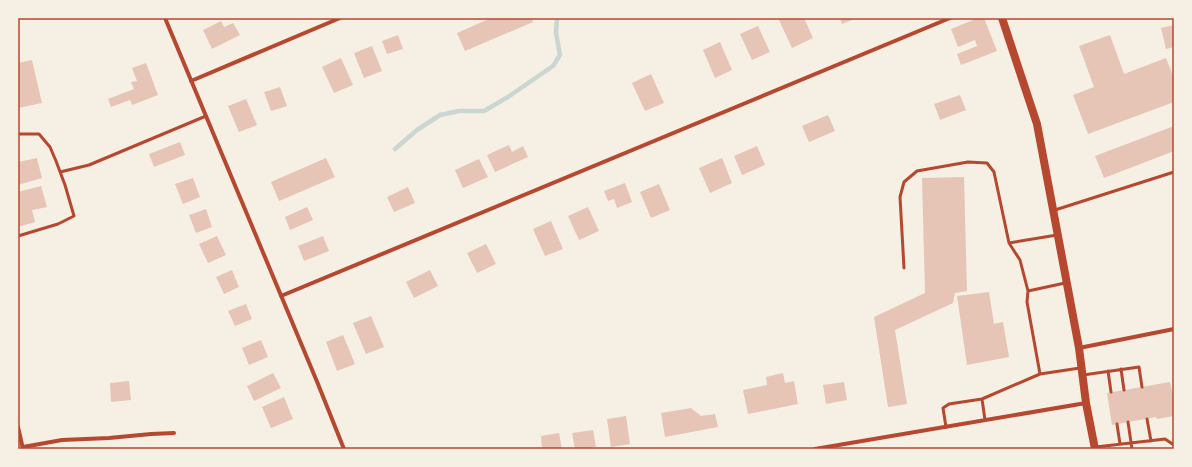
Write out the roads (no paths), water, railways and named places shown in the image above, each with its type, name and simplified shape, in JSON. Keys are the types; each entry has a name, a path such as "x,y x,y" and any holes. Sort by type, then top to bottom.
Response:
{"main road":[{"path":"1002,18 1037,124 1079,348 1086,403 1095,448"}],"street":[{"path":"165,18 344,449"},
{"path":"191,81 340,18"},
{"path":"281,296 950,18"},
{"path":"1079,348 1174,329"},
{"path":"814,449 1086,403"},
{"path":"18,427 23,448 62,440 174,433"}],"lane":[{"path":"60,172 89,165 206,116"},
{"path":"18,134 39,134 50,147 65,185 74,216 58,224 18,236"},
{"path":"904,268 900,197 904,182 916,172 968,162 987,163 994,172 1009,243 1020,260 1028,291 1027,302 1040,374"},
{"path":"1053,211 1174,172"},
{"path":"1009,243 1057,235"},
{"path":"1028,291 1066,282"},
{"path":"946,427 943,408 949,404 982,399 1040,374 1108,371 1139,367 1142,387"},
{"path":"1121,369 1124,390"},
{"path":"1108,371 1111,392"},
{"path":"982,399 985,420"},
{"path":"1148,419 1150,441"},
{"path":"1128,422 1132,449"},
{"path":"1117,424 1120,444"},
{"path":"1095,448 1165,440 1174,444"}],"waterway":[{"path":"395,149 417,130 440,115 459,111 484,111 508,97 553,66 560,55 556,33 557,18"}]}
